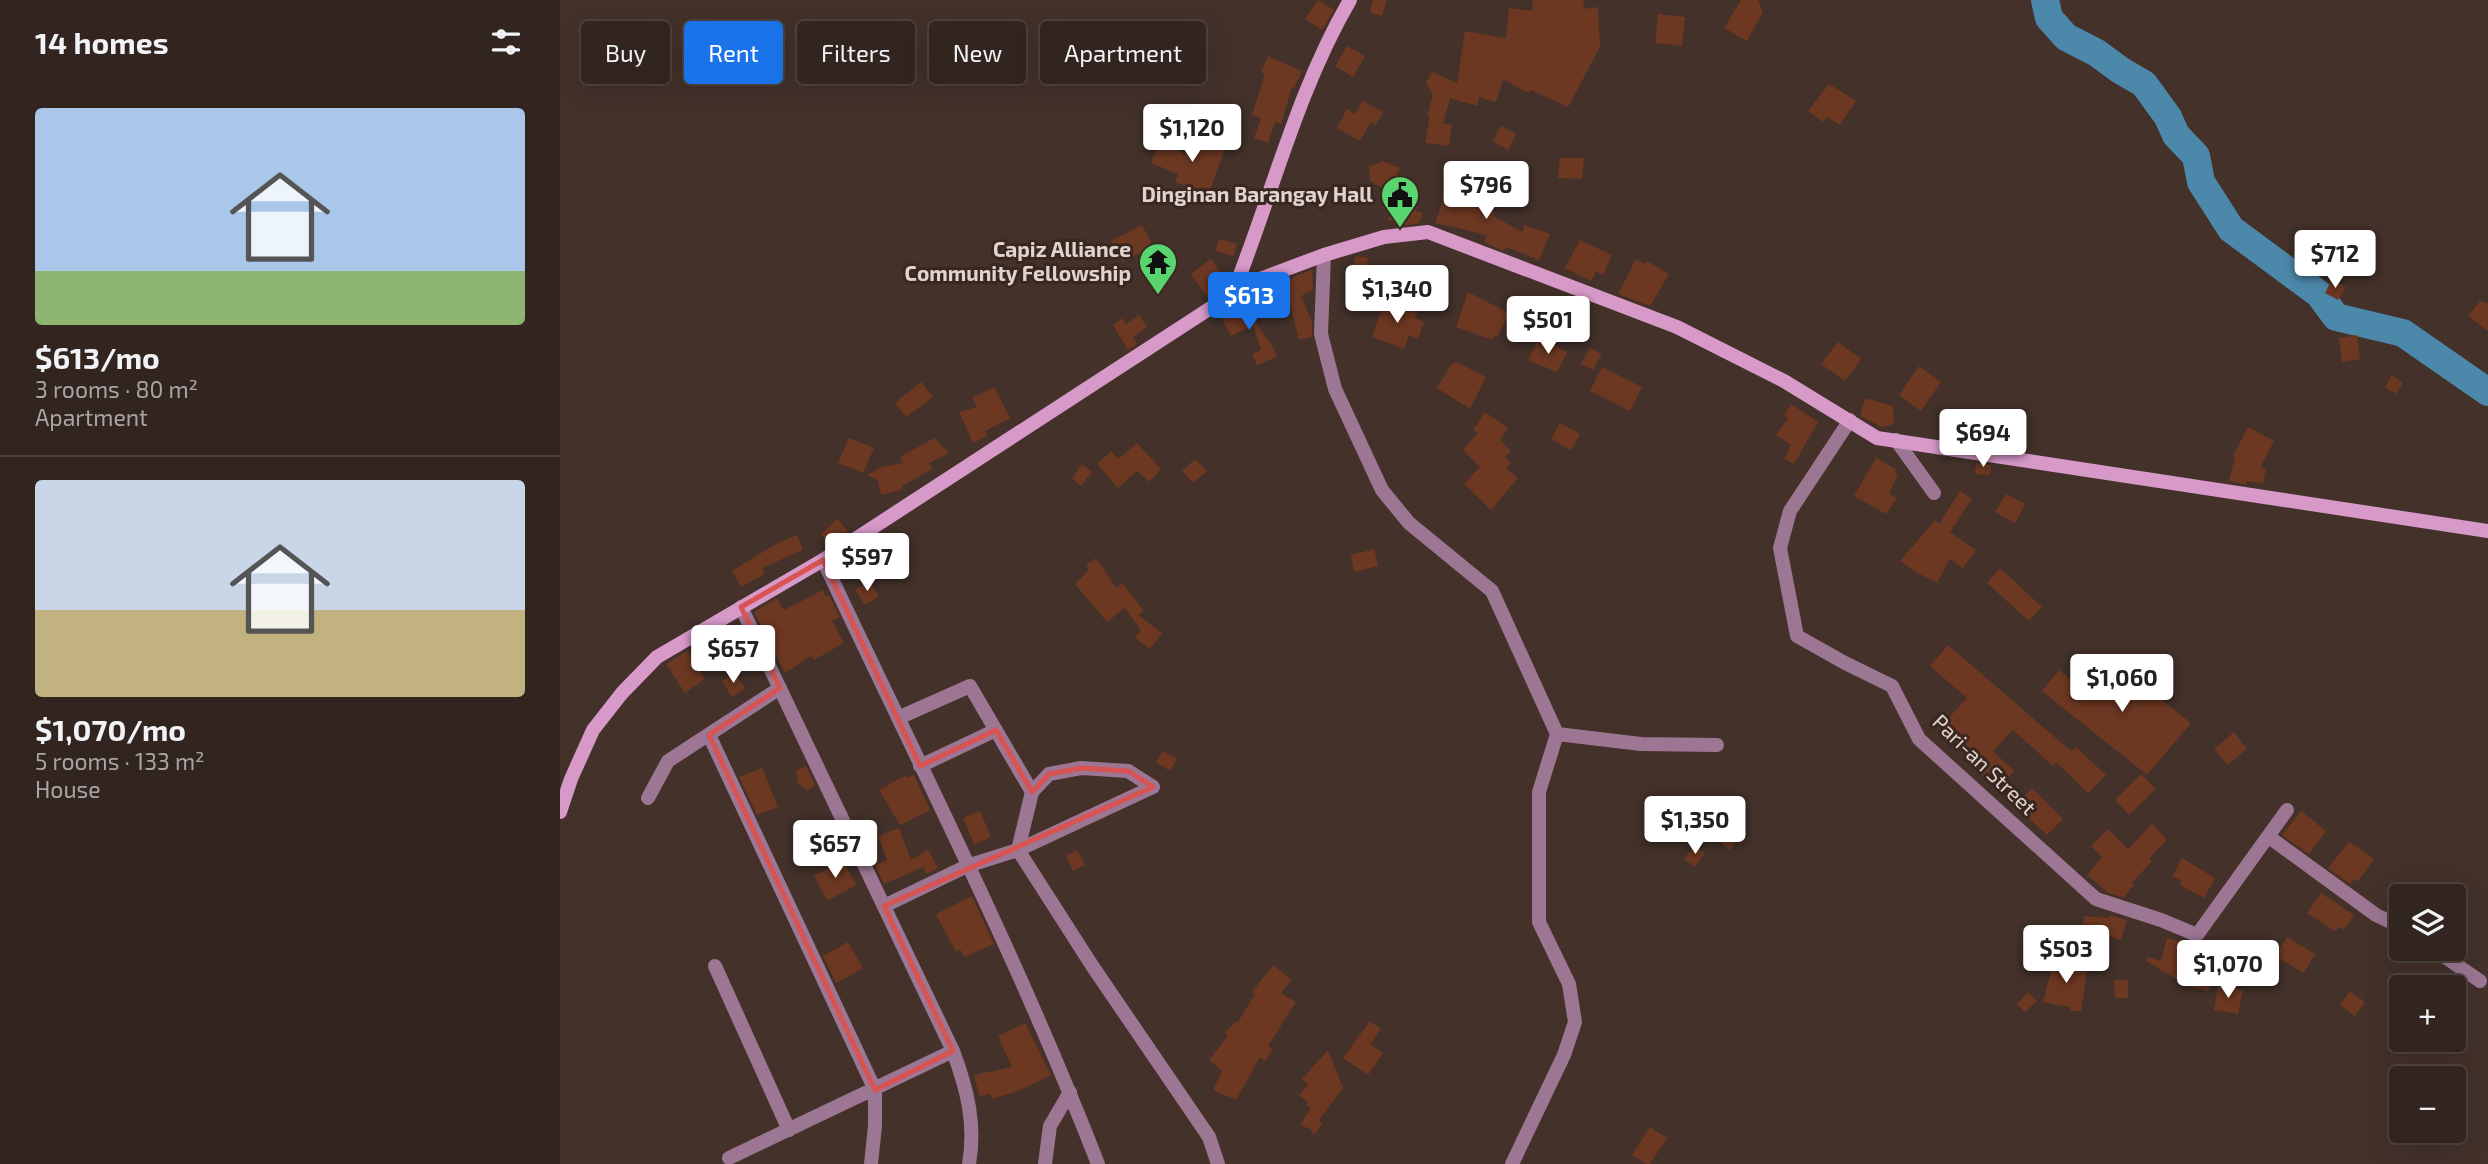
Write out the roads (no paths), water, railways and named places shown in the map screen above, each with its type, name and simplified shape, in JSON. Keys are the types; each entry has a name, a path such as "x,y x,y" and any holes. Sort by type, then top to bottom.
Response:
{"main road":[{"path":"1233,293 1294,121 1332,32 1350,0"},
{"path":"560,812 571,779 593,730 622,693 657,657 823,560 1249,283 1324,255 1384,237 1427,232 1677,327 1784,381 1877,438 2488,531"}],"street":[{"path":"1324,255 1321,334 1335,389 1382,490 1409,523 1492,591 1557,734 1539,792 1539,922 1569,984 1575,1022 1564,1055 1512,1164"},
{"name":"Pari-an Street","path":"1850,420 1790,511 1780,548 1797,636 1892,686 1919,739 2096,899 2197,935 2270,836"},
{"path":"1896,440 1934,493"},
{"path":"823,560 1070,1092 1098,1164"},
{"path":"741,607 953,1051 971,1110 973,1140 969,1164"},
{"path":"898,719 970,686 1032,792"},
{"path":"648,798 668,761 780,688"},
{"path":"920,766 996,730"},
{"path":"1557,734 1641,744 1717,745"},
{"path":"709,735 875,1090 876,1126 871,1164"},
{"path":"884,906 967,866 1018,850 1153,788 1128,771 1081,768 1049,774 1032,792 1018,850 1093,967 1209,1137 1219,1164"},
{"path":"2287,810 2270,836 2376,915 2389,921"},
{"path":"2451,961 2480,981"},
{"path":"715,966 789,1130"},
{"path":"729,1158 953,1051"},
{"path":"1045,1164 1050,1126 1070,1092"}],"waterway":[{"path":"2045,0 2049,18 2066,37 2097,53 2144,84 2168,117 2176,135 2196,156 2201,182 2231,229 2319,294 2336,317 2403,333 2488,392"}],"place":[{"name":"Dinginan Barangay Hall","path":"1400,229"},
{"name":"Capiz Alliance Community Fellowship","path":"1158,296"}]}
